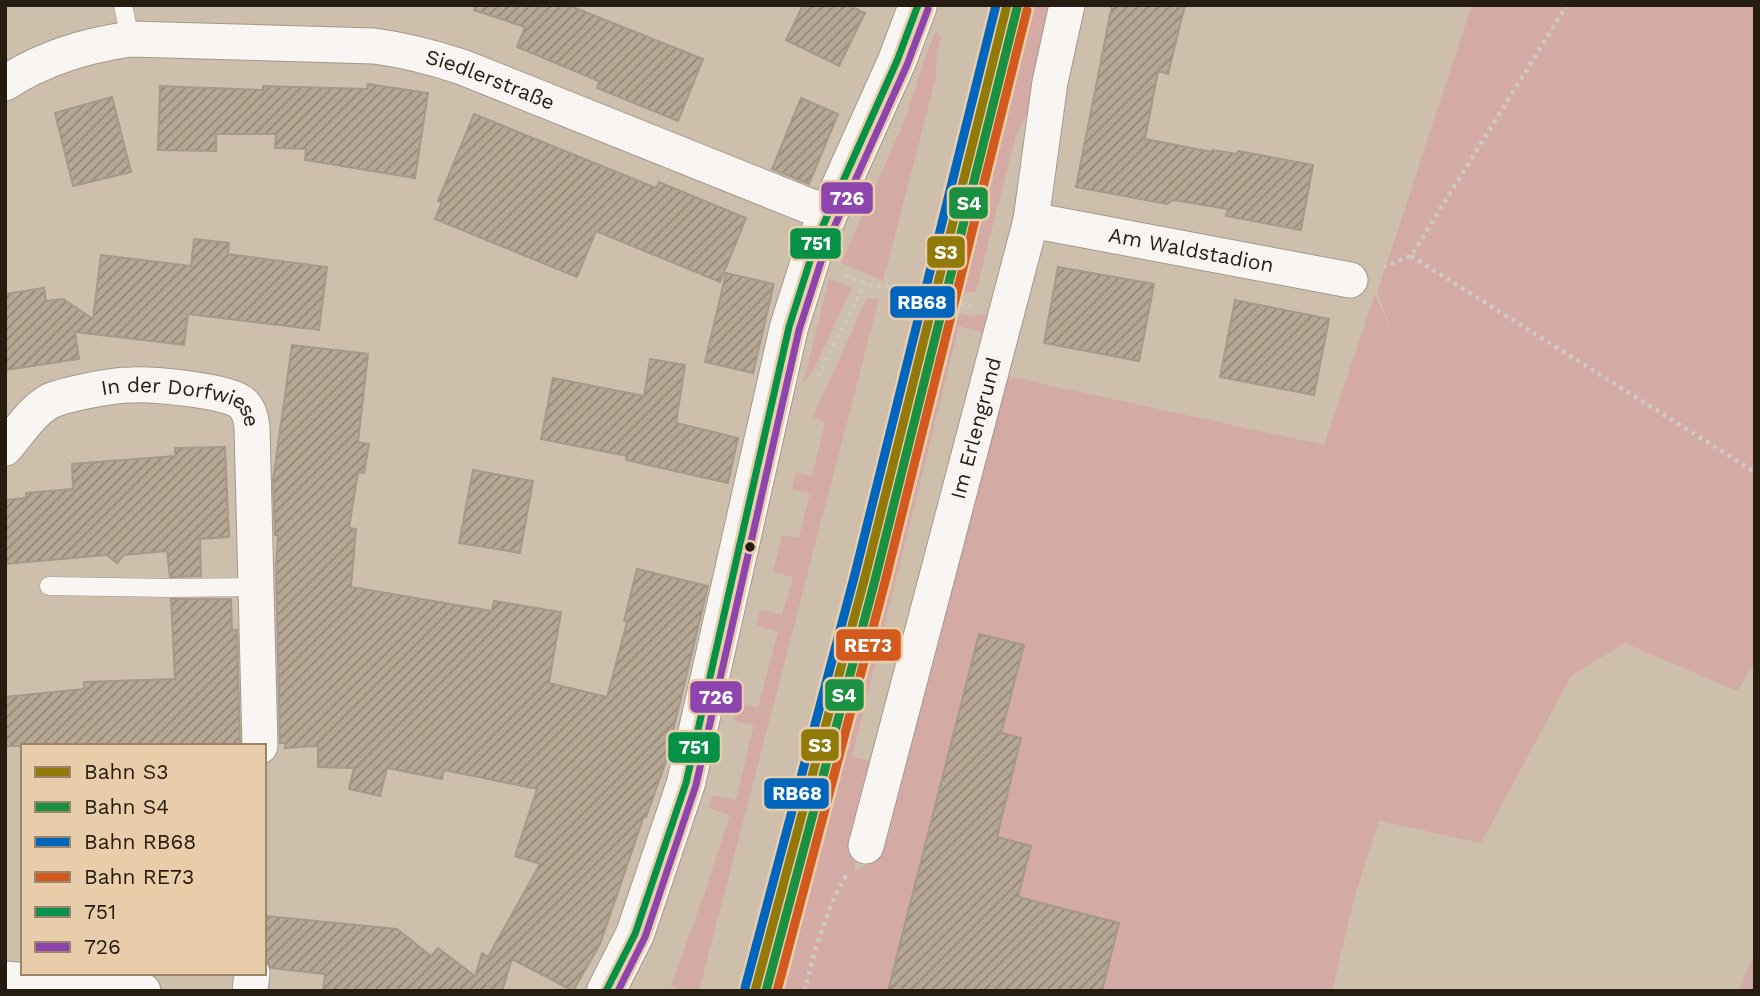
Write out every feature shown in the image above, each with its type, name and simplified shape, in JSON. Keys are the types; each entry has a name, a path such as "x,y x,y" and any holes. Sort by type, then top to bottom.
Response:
{"street":[{"path":"606,991 635,934 686,783 789,327 808,261 891,74 918,5"},
{"name":"Im Erlengrund","path":"866,846 1031,220 1048,95 1067,5"},
{"name":"Siedlerstraße","path":"5,83 46,60 90,46 130,39 373,46 428,56 473,71 829,214"},
{"name":"Am Waldstadion","path":"1031,220 1350,280"},
{"name":"In der Dorfwiese","path":"5,448 34,414 50,401 117,386 138,385 217,393 237,400 248,410 253,427 260,744"},
{"path":"5,979 143,991"}],"lane":[{"path":"123,5 130,39"},
{"path":"50,586 255,587"}],"path":[{"path":"1567,5 1411,256 1755,472"},
{"path":"856,279 876,287 892,287 978,308"},
{"path":"815,382 865,283"},
{"path":"806,991 811,964 827,919 844,879 866,846"}],"shaded area":[{"path":"1027,5 1048,5 1027,115 1016,135 976,292 954,294"},
{"path":"1472,5 1755,5 1755,663 1737,691 1625,643 1571,676 1481,843 1379,821 1355,896 1332,991 775,991 883,582 950,310 973,315 987,313 983,332 959,326 852,757 871,761 856,816 855,871 880,858 1007,376 1324,445 1375,294 1398,347 1377,293"},
{"path":"936,31 941,37 937,52 936,77 883,281 841,263 906,117"},
{"path":"829,279 852,287 812,373 803,384"},
{"path":"867,298 879,299 699,991 685,991 671,985 730,815 708,808 712,795 736,800 754,725 733,720 737,703 758,707 778,632 756,625 760,610 782,615 793,577 773,572 782,535 799,538 810,494 792,489 796,472 812,476 825,423 813,417"},
{"path":"1754,955 1755,991 1739,991"}],"building":[{"path":"475,5 568,5 703,59 678,121 597,88 599,81 517,47 525,27 474,10"},
{"path":"803,5 848,5 865,13 839,66 786,40"},
{"path":"1112,5 1185,5 1168,74 1158,71 1145,139 1212,152 1237,154 1238,151 1313,165 1301,230 1226,216 1228,209 1173,200 1167,204 1076,187"},
{"path":"368,84 428,93 415,178 305,160 306,149 275,148 276,134 216,134 216,151 158,150 160,86 263,90 263,86 367,89"},
{"path":"112,97 131,172 73,186 55,113"},
{"path":"801,98 838,114 809,184 772,169"},
{"path":"474,114 656,188 659,182 746,218 720,282 596,231 577,277 435,219 442,202 438,201"},
{"path":"194,239 229,243 228,254 327,267 319,330 188,314 184,345 75,332 79,359 5,370 5,294 44,288 46,301 63,299 93,319 101,255 191,266"},
{"path":"1058,267 1154,284 1139,361 1044,343"},
{"path":"726,273 774,284 753,373 705,362"},
{"path":"1235,300 1329,319 1314,395 1220,377"},
{"path":"292,345 368,354 358,442 369,444 364,473 358,472 349,528 356,529 351,587 492,611 494,601 561,612 549,683 607,697 627,622 624,621 637,569 708,586 665,764 600,944 573,991 512,959 502,991 323,991 325,974 271,968 266,960 267,916 397,929 431,956 438,948 475,976 482,953 488,957 540,864 515,856 537,789 444,770 442,779 387,768 380,796 349,789 354,768 318,767 318,746 285,748 285,743 280,743 276,565 278,535 275,535 273,480"},
{"path":"650,359 685,365 676,423 738,438 728,483 626,460 627,456 541,439 553,378 644,396"},
{"path":"225,447 229,537 200,539 201,576 170,577 167,551 124,555 117,563 107,555 5,564 5,500 26,498 26,493 73,489 72,464 175,456 175,448"},
{"path":"473,470 533,481 520,553 459,543"},
{"path":"171,599 231,599 232,630 237,630 240,744 5,746 5,697 84,689 84,682 175,679"},
{"path":"979,634 1024,645 1001,733 1021,738 997,837 1031,846 1018,897 1119,923 1102,991 888,991"}],"rail line":[{"name":"RB68","path":"745,988 855,574 996,5"},
{"name":"S3","path":"755,991 865,577 1007,5"},
{"name":"S4","path":"766,991 875,580 1017,8"},
{"name":"RE73","path":"777,991 885,582 1027,10"}],"transit line":[{"name":"751","path":"606,991 635,934 686,783 789,327 817,239 897,61 918,5"},
{"name":"726","path":"618,991 645,937 696,785 799,330 827,243 907,65 928,9"}]}
